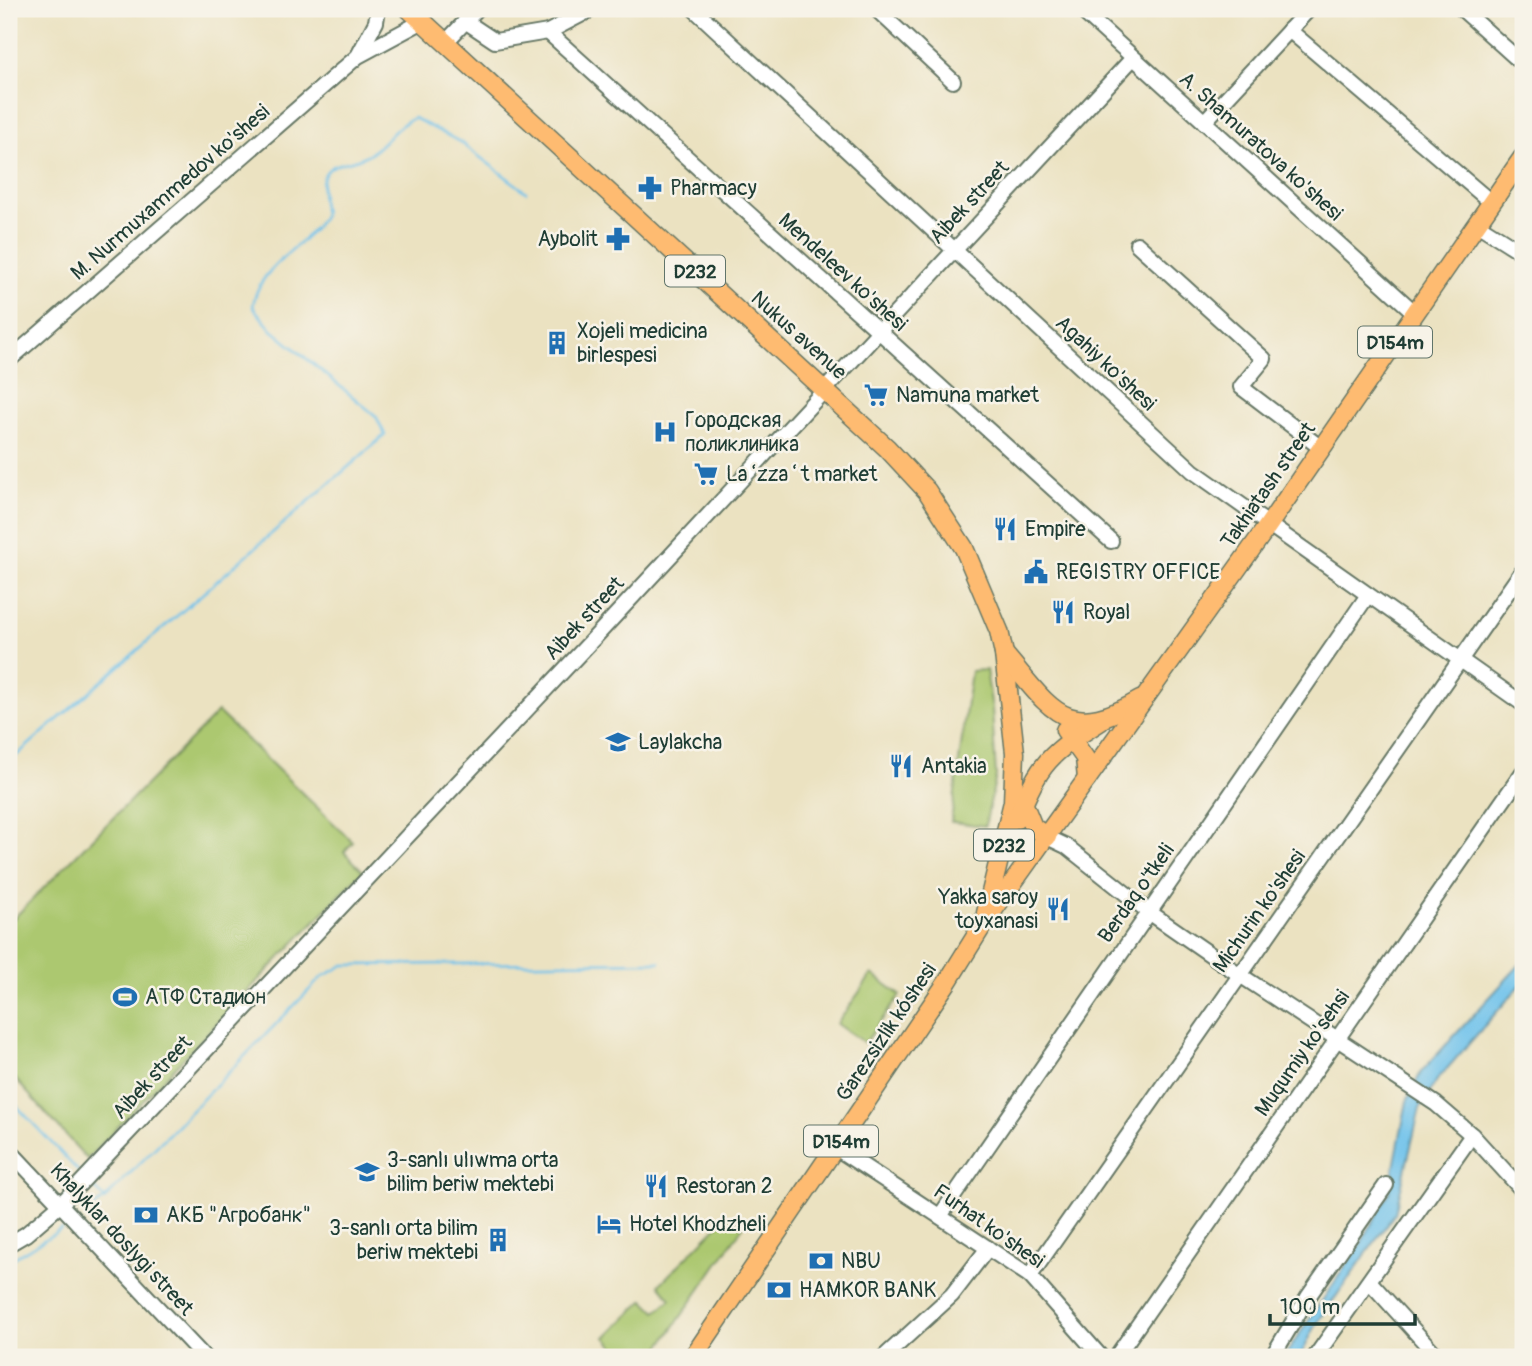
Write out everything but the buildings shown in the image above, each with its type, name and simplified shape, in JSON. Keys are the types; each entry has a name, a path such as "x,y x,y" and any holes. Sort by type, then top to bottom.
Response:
{"main road":[{"name":"Nukus avenue","path":"416,15 825,389 887,448 927,491 964,548 999,631 1004,654"},
{"name":"Takhiatash street","path":"1047,837 1267,527 1523,157"},
{"path":"1004,654 1047,705 1085,758 1087,779"},
{"name":"D232","path":"984,923 1013,802 1014,765 1004,654"},
{"path":"1004,848 1023,804 1050,756 1104,719 1146,697"},
{"path":"1047,705 1069,718 1104,719"},
{"name":"D232","path":"1014,765 1023,804 1033,827 1047,837"},
{"name":"Ǵarezsizlik kóshesi","path":"693,1357 836,1148 984,923 1047,837"}],"street":[{"path":"358,56 376,22 378,9"},
{"path":"446,42 477,9"},
{"path":"465,21 495,41 548,32 592,9"},
{"name":"Agahiy ko'shesi","path":"694,9 1193,471 1267,527 1523,704"},
{"path":"876,9 954,81"},
{"name":"A. Shamuratova ko'shesi","path":"1080,9 1415,313"},
{"path":"1204,122 1308,9"},
{"path":"1462,9 1523,64"},
{"path":"358,56 416,15"},
{"path":"1289,30 1492,203"},
{"name":"Mendeleev ko'shesi","path":"548,32 1111,541"},
{"name":"M. Nurmuxammedov ko'shesi","path":"9,359 358,56"},
{"name":"Aibek street","path":"9,1244 26,1234 61,1204 1133,58"},
{"path":"1477,224 1523,253"},
{"path":"1137,244 1264,359 1241,387 1321,448"},
{"name":"Michurin ko'shesi","path":"1030,1276 1459,659 1522,574"},
{"name":"Berdaq o'tkeli","path":"940,1216 1368,595"},
{"name":"Muqumiy ko'sehsi","path":"1116,1357 1523,772"},
{"path":"1047,837 1066,846 1149,912 1240,975 1436,1104 1472,1135 1523,1191"},
{"path":"1315,1357 1472,1135"},
{"name":"Furhat ko'shesi","path":"836,1148 1030,1276 1099,1356"},
{"name":"Khalyklar doslygi street","path":"9,1150 204,1357"},
{"path":"1272,1357 1308,1297 1386,1185"},
{"path":"884,1357 952,1296 988,1248"},
{"path":"1370,1282 1438,1357"}],"green space":[{"path":"986,670 992,708 996,776 985,826 951,822 971,671"},
{"name":"АТФ Стадион","path":"218,712 353,842 344,852 363,871 87,1159 9,1072 9,923"},
{"path":"872,974 900,995 865,1043 837,1024"},
{"path":"728,1215 743,1227 653,1357 623,1357 606,1337 644,1300 656,1312 671,1299 659,1285"}],"water":[{"path":"1523,961 1523,982 1437,1080 1420,1108 1395,1213 1316,1325 1300,1357 1284,1357 1361,1243 1389,1193 1407,1101 1421,1072"}],"waterway":[{"path":"9,762 385,435 376,416 272,330 253,307 263,280 324,215 322,194 327,171 365,156 414,118 460,142 526,192"},
{"path":"92,1208 105,1199 322,977 344,965 660,962"},
{"path":"9,1098 81,1174"},
{"path":"88,1181 105,1199"},
{"path":"9,1261 62,1229"}],"place":[{"name":"Pharmacy","path":"650,188"},
{"name":"Aybolit","path":"618,239"},
{"name":"Xojeli medicina birlespesi","path":"557,343"},
{"name":"Namuna market","path":"876,395"},
{"name":"Городская поликлиника","path":"665,432"},
{"name":"Laʻzzaʻt market","path":"706,474"},
{"name":"Empire","path":"1005,529"},
{"name":"REGISTRY OFFICE","path":"1036,572"},
{"name":"Royal","path":"1063,612"},
{"name":"Laylakcha","path":"618,742"},
{"name":"Antakia","path":"901,766"},
{"name":"Yakka saroy toyxanasi","path":"1058,909"},
{"name":"АТФ Стадион","path":"125,997"},
{"name":"3-sanlı ulıwma orta bilim beriw mektebi","path":"367,1172"},
{"name":"Restoran 2","path":"656,1186"},
{"name":"АКБ \"Агробанк\"","path":"146,1215"},
{"name":"Hotel Khodzheli","path":"609,1224"},
{"name":"3-sanlı orta bilim beriw mektebi","path":"498,1240"},
{"name":"NBU","path":"821,1261"},
{"name":"HAMKOR BANK","path":"779,1290"}]}
